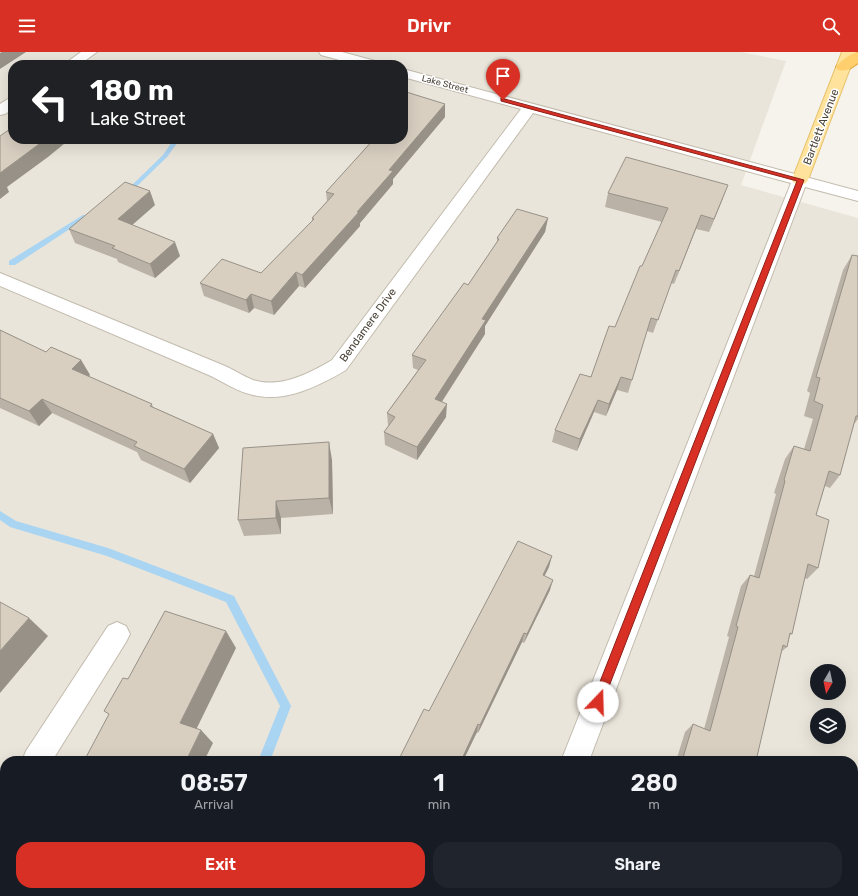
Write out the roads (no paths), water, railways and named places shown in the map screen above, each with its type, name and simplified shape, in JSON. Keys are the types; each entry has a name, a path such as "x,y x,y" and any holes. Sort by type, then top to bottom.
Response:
{"highway":[{"path":"843,67 858,56"}],"main road":[{"name":"Bartlett Avenue","path":"800,180 848,52"}],"street":[{"path":"78,60 90,52"},
{"path":"326,52 356,60"},
{"name":"Lake Street","path":"408,74 858,196"},
{"name":"Bendamere Drive","path":"0,279 218,371 253,388 281,390 320,377 338,365 530,107"},
{"name":"Bartlett Avenue","path":"577,756 800,180"},
{"path":"39,756 117,634"}],"waterway":[{"path":"125,192 131,189 165,156 173,144"},
{"path":"12,263 85,217"},
{"path":"0,515 13,524 108,552 230,599 286,706 266,756"}]}
